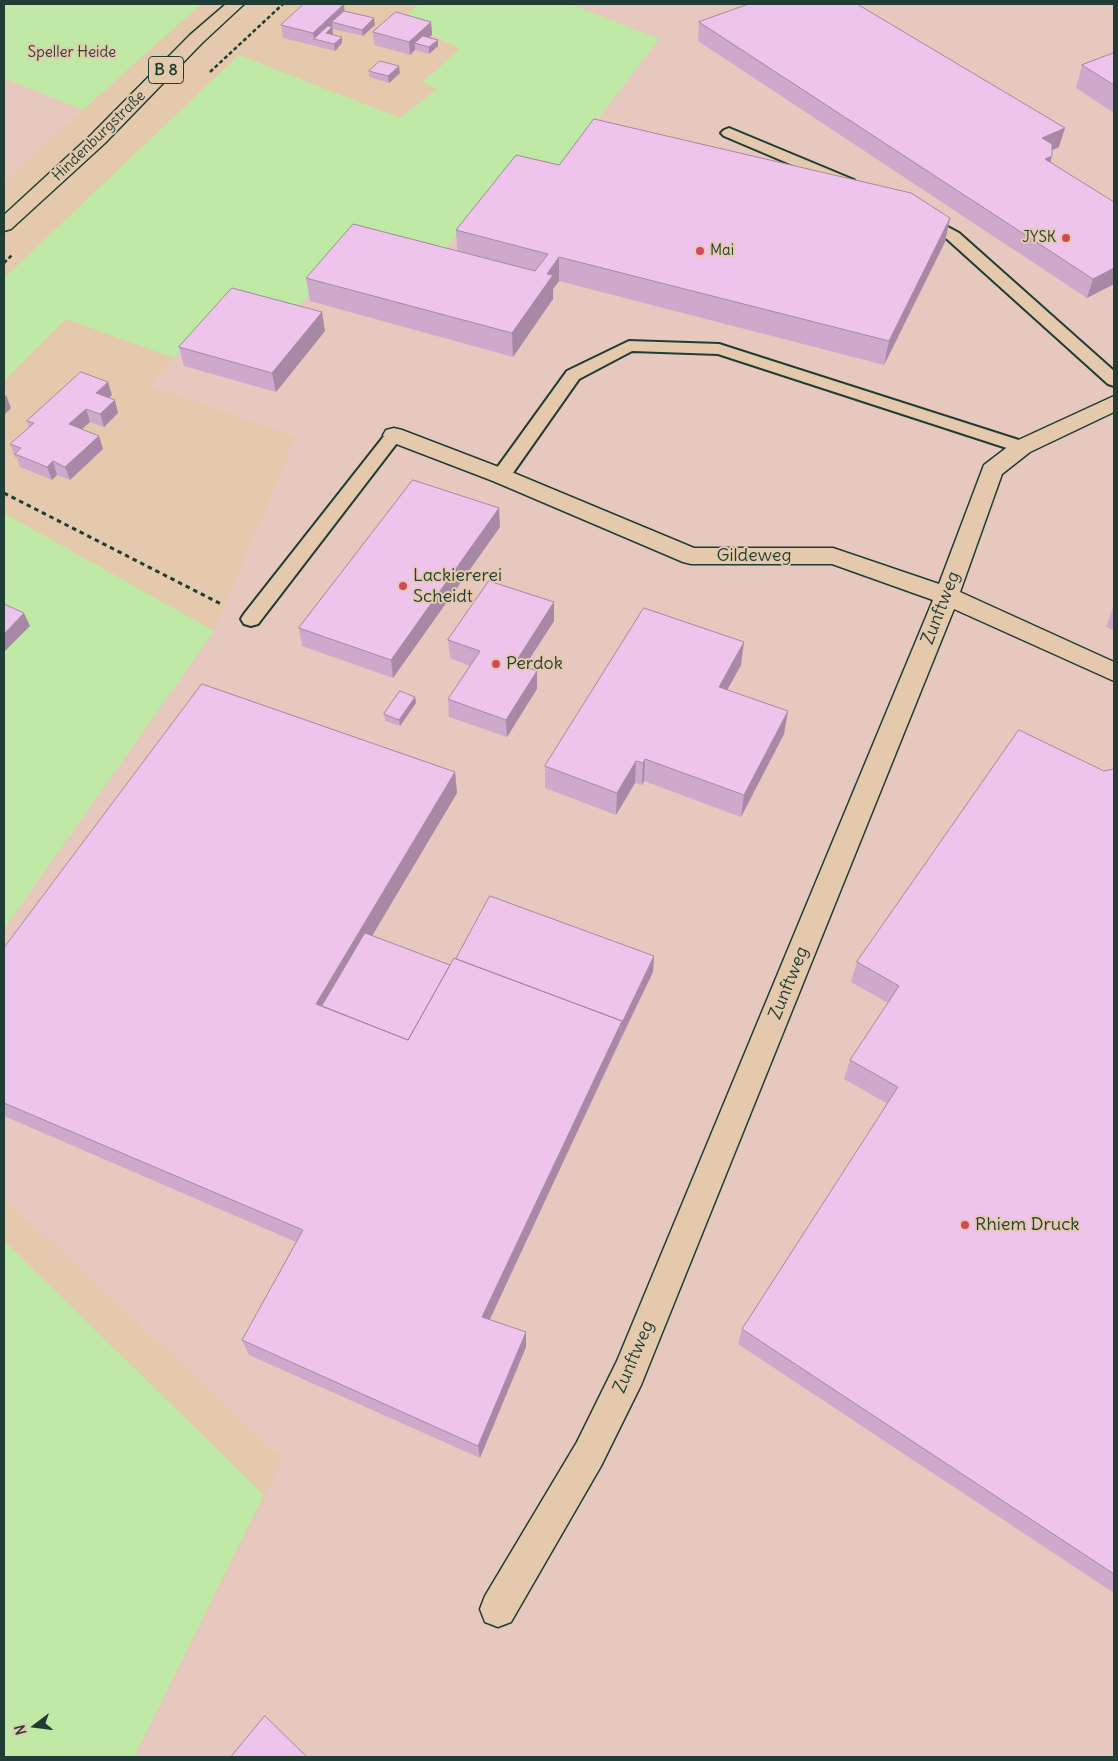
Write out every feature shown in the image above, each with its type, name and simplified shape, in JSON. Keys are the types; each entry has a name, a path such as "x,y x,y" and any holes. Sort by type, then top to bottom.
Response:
{"street":[{"name":"Hindenburgstraße","path":"4,225 98,139 196,39 236,4"},
{"name":"Zunftweg","path":"498,1609 589,1454 629,1372 947,596 992,470 1022,447 1114,403"},
{"name":"Gildeweg","path":"394,435 501,476 691,556 833,556 947,596 1114,672"}],"lane":[{"path":"729,133 862,190"},
{"path":"906,209 954,236 1114,380"},
{"path":"501,476 573,375 629,346 719,350 1022,447"},
{"path":"251,619 394,435"}],"path":[{"path":"4,493 251,619"}],"shaded area":[{"path":"571,4 1114,4 1114,1757 134,1757 283,1458 4,1198 4,929 214,631 296,437 150,386 226,296 360,233 508,168 659,39"},
{"path":"4,78 83,110 4,182"}],"green space":[{"name":"Speller Heide","path":"4,4 201,4 83,110 4,78"},
{"path":"417,4 571,4 659,39 552,179 508,168 444,251 360,233 294,312 226,296 174,358 66,319 4,381 4,278 239,55 400,118 437,89 422,82 460,49 432,35 397,25"},
{"path":"4,513 214,631 4,929"},
{"path":"4,1241 264,1495 134,1757 4,1757"}],"building":[{"path":"304,4 344,4 313,33 281,25"},
{"path":"749,4 857,4 1065,128 1042,138 1052,144 1052,156 1045,159 1114,202 1114,268 1093,279 699,22"},
{"path":"344,11 374,18 362,30 332,22"},
{"path":"396,12 431,22 409,42 373,32"},
{"path":"328,26 332,27 326,33 342,37 334,44 314,39"},
{"path":"423,36 438,40 429,47 415,43"},
{"path":"1114,53 1114,85 1082,65"},
{"path":"380,61 399,66 388,76 369,71"},
{"name":"Mai","path":"594,119 911,193 950,218 889,341 559,257 547,274 553,275 512,333 306,278 353,224 535,271 548,254 456,230 516,155 559,165"},
{"path":"232,288 322,312 272,373 179,347"},
{"path":"81,372 108,382 96,393 115,400 100,414 86,409 69,424 99,436 65,467 53,461 47,467 15,454 21,448 10,444 34,423 27,421"},
{"name":"Lackiererei Scheidt","path":"413,480 499,508 391,660 299,628"},
{"name":"Perdok","path":"489,581 554,602 515,663 537,671 506,720 448,699 480,651 448,640"},
{"path":"4,604 24,613 4,634"},
{"path":"644,608 744,642 719,687 788,711 744,795 645,759 643,763 636,761 617,793 545,766"},
{"path":"202,684 455,772 316,1004 408,1040 454,958 622,1021 482,1317 526,1332 478,1446 242,1340 303,1230 4,1103 4,948"},
{"path":"400,691 415,697 399,720 384,714"},
{"name":"Rhiem Druck","path":"1019,730 1104,771 1114,769 1114,1574 742,1329 898,1087 850,1060 899,986 857,962"},
{"path":"490,896 654,956 621,1025 622,1021 456,959"},
{"path":"365,933 450,965 408,1040 322,1006"},
{"path":"265,1716 307,1757 231,1757"}],"place":[{"name":"JYSK","path":"1066,238"},
{"name":"Mai","path":"700,251"},
{"name":"Lackiererei Scheidt","path":"403,586"},
{"name":"Perdok","path":"496,664"},
{"name":"Rhiem Druck","path":"965,1225"}]}
